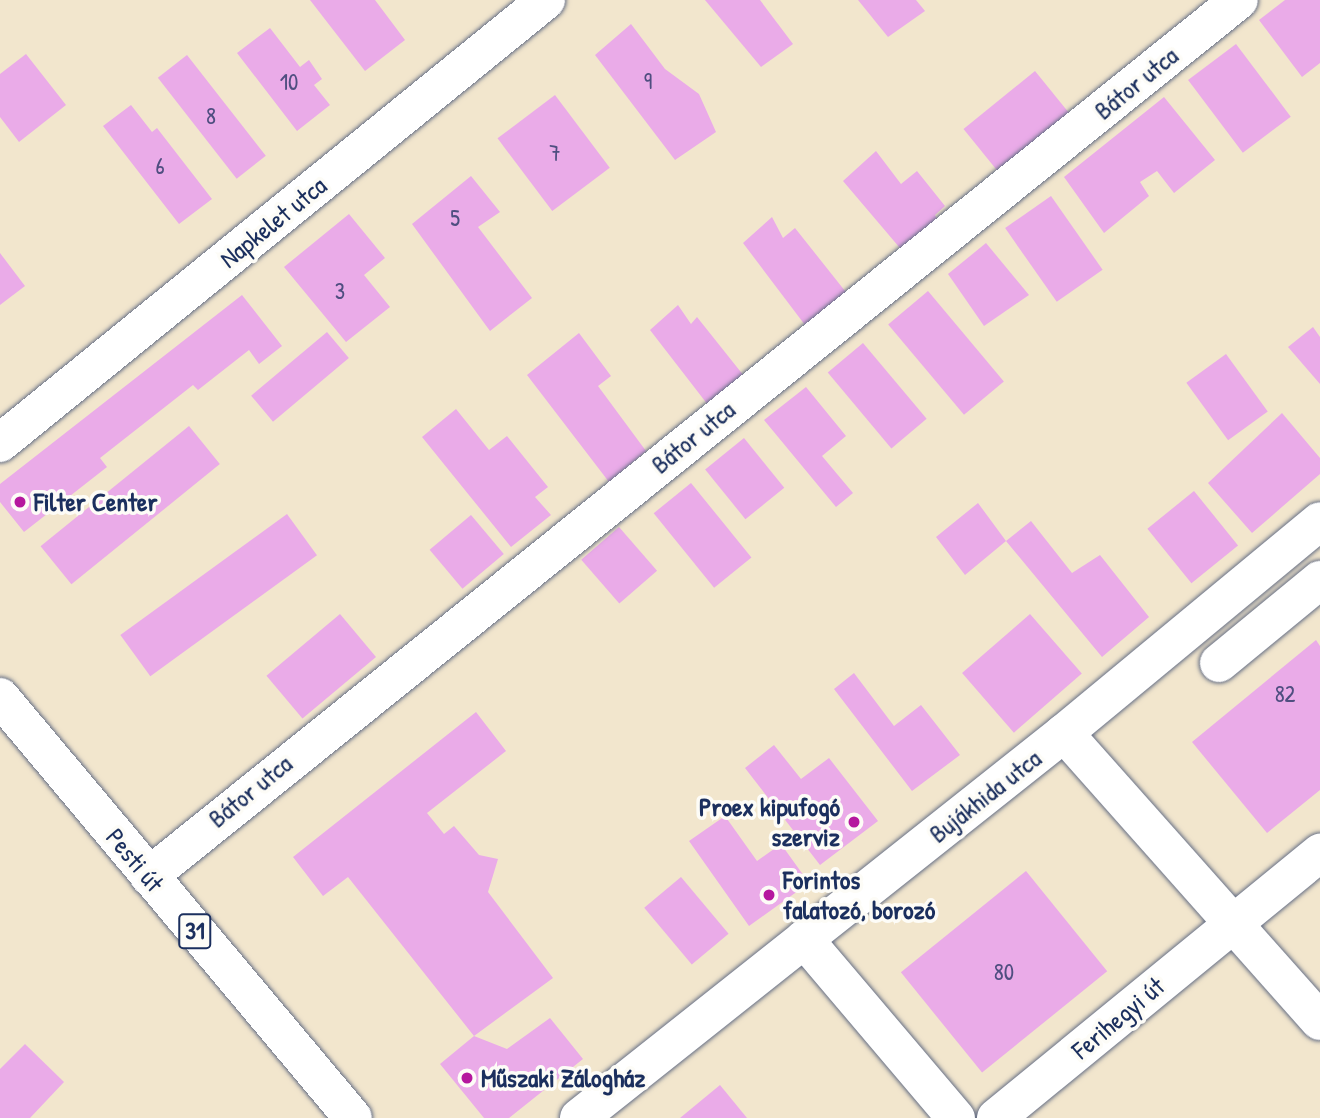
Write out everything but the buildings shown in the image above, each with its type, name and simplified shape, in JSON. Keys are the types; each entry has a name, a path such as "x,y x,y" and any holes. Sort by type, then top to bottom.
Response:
{"street":[{"name":"Napkelet utca","path":"0,443 546,0"},
{"name":"Bátor utca","path":"149,876 201,831 1239,0"},
{"name":"Bujákhida utca","path":"579,1118 1064,733 1320,521"},
{"path":"1219,663 1320,580"},
{"name":"Pesti út","path":"0,697 353,1118"},
{"path":"1064,733 1320,1021"},
{"name":"Ferihegyi út","path":"1002,1116 1233,921 1320,853"},
{"path":"804,939 956,1118"}],"place":[{"name":"Filter Center","path":"20,502"},
{"name":"Proex kipufogó szerviz","path":"854,822"},
{"name":"Forintos falatozó, borozó","path":"769,895"},
{"name":"Műszaki Zálogház","path":"467,1078"}]}
